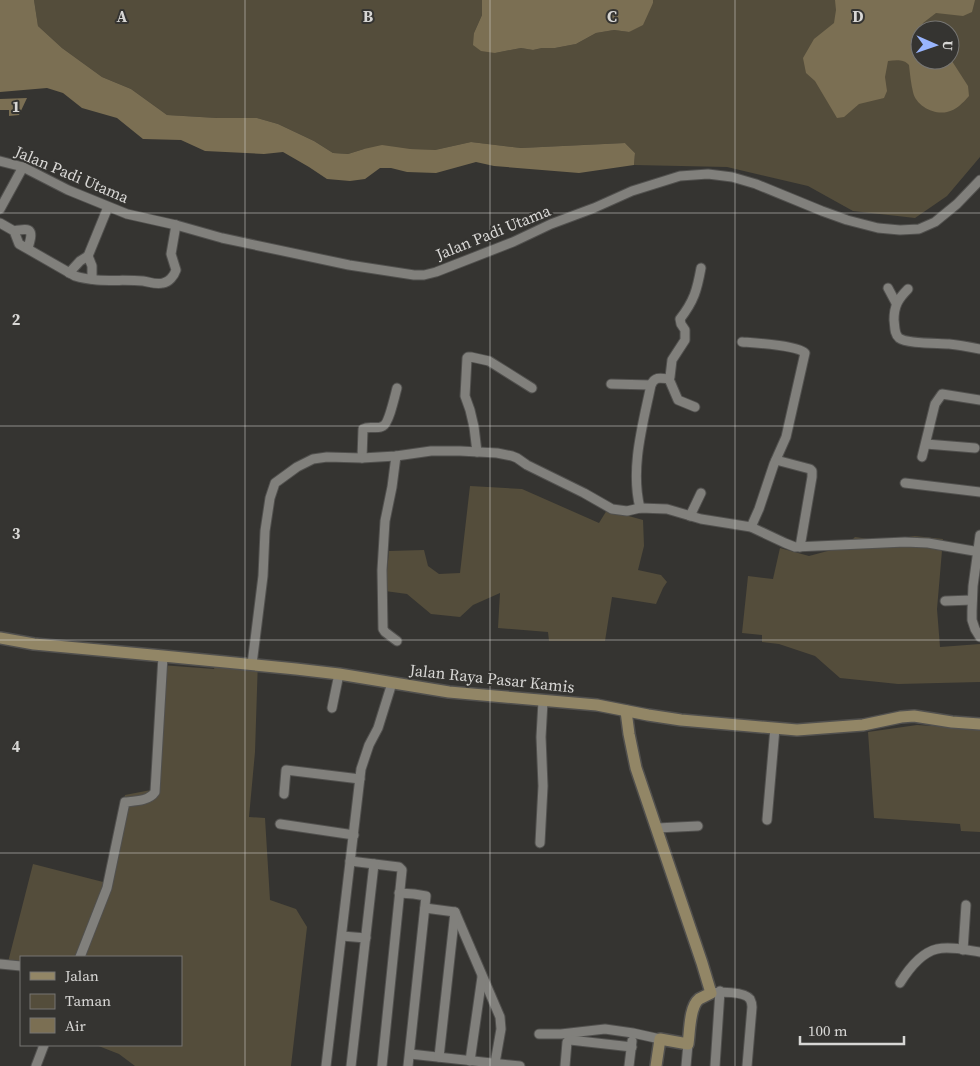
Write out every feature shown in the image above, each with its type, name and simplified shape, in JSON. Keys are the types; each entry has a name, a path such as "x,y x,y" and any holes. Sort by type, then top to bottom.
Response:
{"main road":[{"name":"Jalan Raya Pasar Kamis","path":"0,638 34,644 339,674 450,692 597,705 681,720 796,730 863,724 914,716 980,724"},
{"path":"626,711 636,768 702,963 716,992 698,1000 695,1005 692,1011 688,1044 660,1039 656,1066"}],"street":[{"name":"Jalan Padi Utama","path":"0,160 23,167 68,190 127,214 222,238 349,265 398,274 424,275 513,242 551,224 632,191 680,176 708,174 732,177 756,184 847,220 878,228 900,230 919,229 936,222 980,180"},
{"path":"0,210 23,167"},
{"path":"69,272 88,256 108,207"},
{"path":"0,223 14,231 19,244 79,278 136,280 160,284 170,279 176,270 171,254 176,225"},
{"path":"14,231 25,229 30,232 31,238 28,248"},
{"path":"88,256 92,266 92,279"},
{"path":"695,408 678,400 669,379 672,360 684,340 686,330 680,319 688,309 697,291 701,268"},
{"path":"888,288 896,303"},
{"path":"908,289 900,296 894,310 895,330 900,339 909,342 950,344 980,349"},
{"path":"742,342 801,350 805,354 786,437 750,527"},
{"path":"477,452 470,410 465,396 466,358 471,357 489,361 532,388"},
{"path":"640,508 636,472 651,385 658,378 669,379"},
{"path":"611,384 651,385"},
{"path":"362,458 363,429 381,427 385,424 397,388"},
{"path":"922,458 935,404 942,394 980,400"},
{"path":"926,444 975,448"},
{"path":"252,664 265,530 270,498 275,483 297,467 313,460 327,457 362,458 431,451 497,453 518,458 527,465 612,509 627,511 640,508 667,509 714,522 750,527 785,543 800,547 905,542 979,552"},
{"path":"396,456 385,521 382,578 383,628 385,632 397,641"},
{"path":"776,460 812,471 800,547"},
{"path":"905,483 980,492"},
{"path":"690,516 702,493"},
{"path":"980,535 972,600 972,620 980,637"},
{"path":"945,601 972,600"},
{"path":"80,956 107,888 125,802 149,798 155,792 163,656"},
{"path":"332,708 339,674"},
{"path":"326,1066 360,779 365,754 378,728 392,683"},
{"path":"540,843 543,786 541,737 543,701"},
{"path":"767,820 775,728"},
{"path":"284,794 286,770 360,779"},
{"path":"280,824 354,835"},
{"path":"657,828 698,826"},
{"path":"350,861 401,867 402,870 382,1066"},
{"path":"351,1066 374,864"},
{"path":"399,893 426,896 408,1066"},
{"path":"963,950 966,906"},
{"path":"425,908 454,912"},
{"path":"454,912 500,1017 501,1029 495,1063"},
{"path":"439,1057 454,912"},
{"path":"342,936 366,938"},
{"path":"900,983 914,964 935,950 944,948 980,952"},
{"path":"0,964 20,966"},
{"path":"470,1061 482,977"},
{"path":"715,1066 716,992 746,995 750,998 752,1007 747,1066"},
{"path":"539,1034 605,1030 633,1033 660,1039"},
{"path":"629,1066 633,1033"},
{"path":"565,1066 567,1042 570,1040 632,1047"},
{"path":"686,1066 688,1044"},
{"path":"36,1066 44,1046"},
{"path":"410,1054 520,1066"}],"green space":[{"path":"34,0 482,0 482,15 474,33 495,53 521,48 533,50 555,48 576,44 596,33 614,30 629,32 653,3 653,0 980,0 980,157 947,196 915,218 853,211 808,186 727,167 634,165 635,153 625,143 521,148 471,142 435,150 364,149 348,154 333,153 314,141 278,124 257,118 167,115 131,89 102,77 62,48 38,26"},
{"path":"470,486 522,489 599,523 607,510 643,520 644,546 638,570 661,575 667,582 656,604 612,597 605,641 549,641 548,632 498,628 500,593 473,605 460,617 431,614 407,594 385,591 389,551 424,550 428,566 439,574 460,573"},
{"path":"915,536 943,539 937,609 940,647 980,644 980,682 898,684 840,678 815,656 779,644 762,642 762,635 742,633 748,576 773,579 780,548 809,556 846,546 855,537 882,541"},
{"path":"217,655 258,659 255,752 249,817 265,818 270,900 296,909 307,927 291,1066 135,1066 119,1054 99,1046 182,1046 182,956 20,956 20,968 7,966 33,864 107,883 125,795 151,790 161,665 214,669"},
{"path":"917,725 980,729 980,832 961,831 960,824 874,818 868,732"}],"water":[{"path":"0,0 34,0 38,26 62,48 102,77 131,89 167,115 257,118 278,124 314,141 333,153 348,154 382,145 435,150 471,142 521,148 625,143 635,153 634,165 579,173 494,166 476,162 436,173 407,172 391,168 380,168 365,179 350,181 327,179 283,152 264,154 205,151 181,140 143,139 117,118 82,108 63,93 47,88 0,92"},
{"path":"482,0 653,0 653,3 643,25 629,32 614,30 596,33 576,44 555,48 533,50 521,48 495,53 481,51 473,45 474,33 482,15"},
{"path":"835,0 975,0 972,12 963,16 936,13 927,20 910,20 910,70 958,70 968,86 969,96 959,106 950,111 942,113 931,111 915,97 909,65 897,60 888,61 885,77 887,91 884,98 859,104 844,117 837,118 815,81 806,73 803,58 814,39 834,23"},
{"path":"27,98 19,115 9,116 9,110 0,110 0,99"}]}
